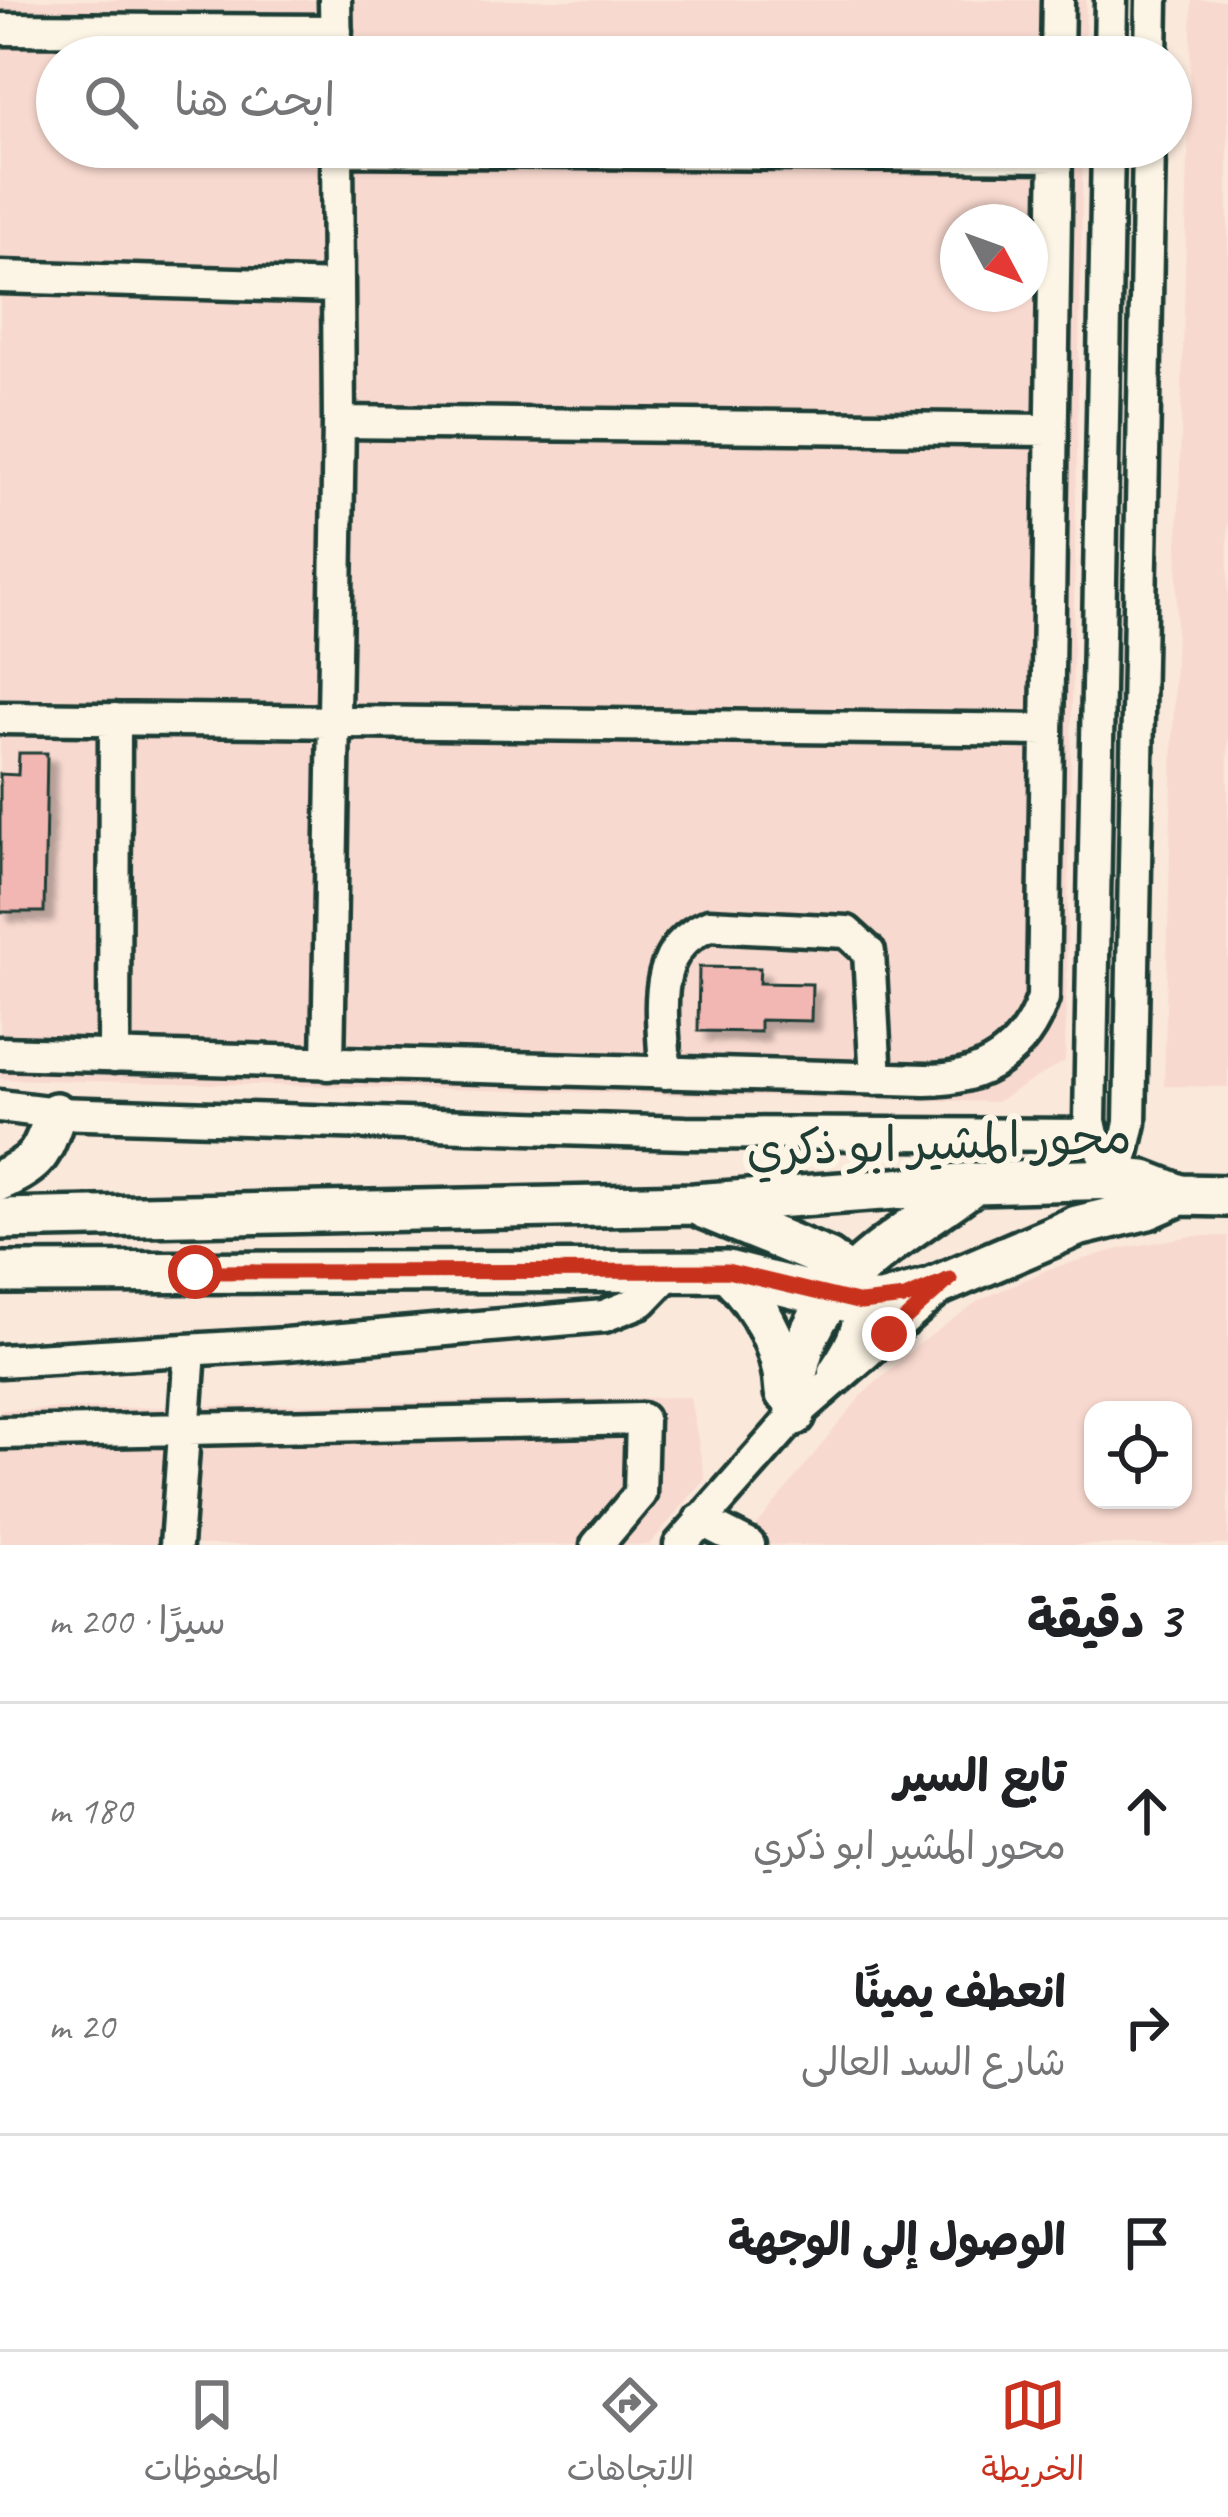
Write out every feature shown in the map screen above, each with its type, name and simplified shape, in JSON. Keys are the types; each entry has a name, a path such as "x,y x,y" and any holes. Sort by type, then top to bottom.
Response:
{"main road":[{"path":"0,1180 28,1168 41,1154 56,1112"},
{"name":"محور المشير ابو ذكري","path":"0,1220 694,1204 975,1183 1117,1179 1144,1181 1180,1195"},
{"path":"797,1413 800,1352 846,1292 975,1183"},
{"name":"محور المشير ابو ذكري","path":"0,1273 727,1271 905,1298 1077,1226 1148,1209 1180,1195"},
{"path":"1180,1195 1228,1196"},
{"path":"694,1204 828,1258 846,1292"},
{"path":"727,1271 756,1304 777,1347 784,1384 797,1413"}],"street":[{"path":"1057,36 1058,0"},
{"path":"1110,36 1111,0"},
{"path":"1151,36 1152,0"},
{"path":"0,29 336,29"},
{"path":"328,1064 339,422 337,168"},
{"path":"0,1053 947,1080 973,1076 997,1063 1034,1024 1043,998 1056,168"},
{"path":"1108,168 1093,1136 1117,1179"},
{"path":"1117,1179 1130,1123 1149,168"},
{"path":"0,278 338,287"},
{"path":"339,422 1052,430"},
{"path":"0,718 1047,730"},
{"path":"114,1057 115,719"},
{"path":"665,1073 662,980 670,954 688,933 709,925 847,932 859,939 869,952 876,1079"},
{"path":"0,1106 56,1112 686,1133 1093,1136"},
{"path":"0,1361 190,1351 604,1316 642,1301 672,1270"},
{"path":"680,1545 797,1413 950,1279"},
{"path":"176,1545 190,1351"},
{"path":"0,1433 642,1419 640,1494 597,1545"},
{"path":"700,1520 749,1545"}],"shaded area":[{"path":"0,0 1086,0 1085,36 36,36 36,168 1083,168 1065,1061 996,1102 0,1079"},
{"path":"1192,0 1228,0 1228,1087 1164,1086 1188,168 1192,168"},
{"path":"1191,1236 1228,1236 1228,1545 741,1545 861,1396 914,1348 978,1301 1049,1269 1119,1249"},
{"path":"690,1397 705,1479 649,1545 0,1545 0,1410"}],"building":[{"path":"19,753 47,753 44,912 0,912 0,774 18,775"},
{"path":"699,967 760,968 759,983 812,984 811,1021 760,1020 760,1032 698,1031"}],"route":[{"path":"195,1272 727,1271 861,1303 905,1298 950,1279 889,1334"}]}
